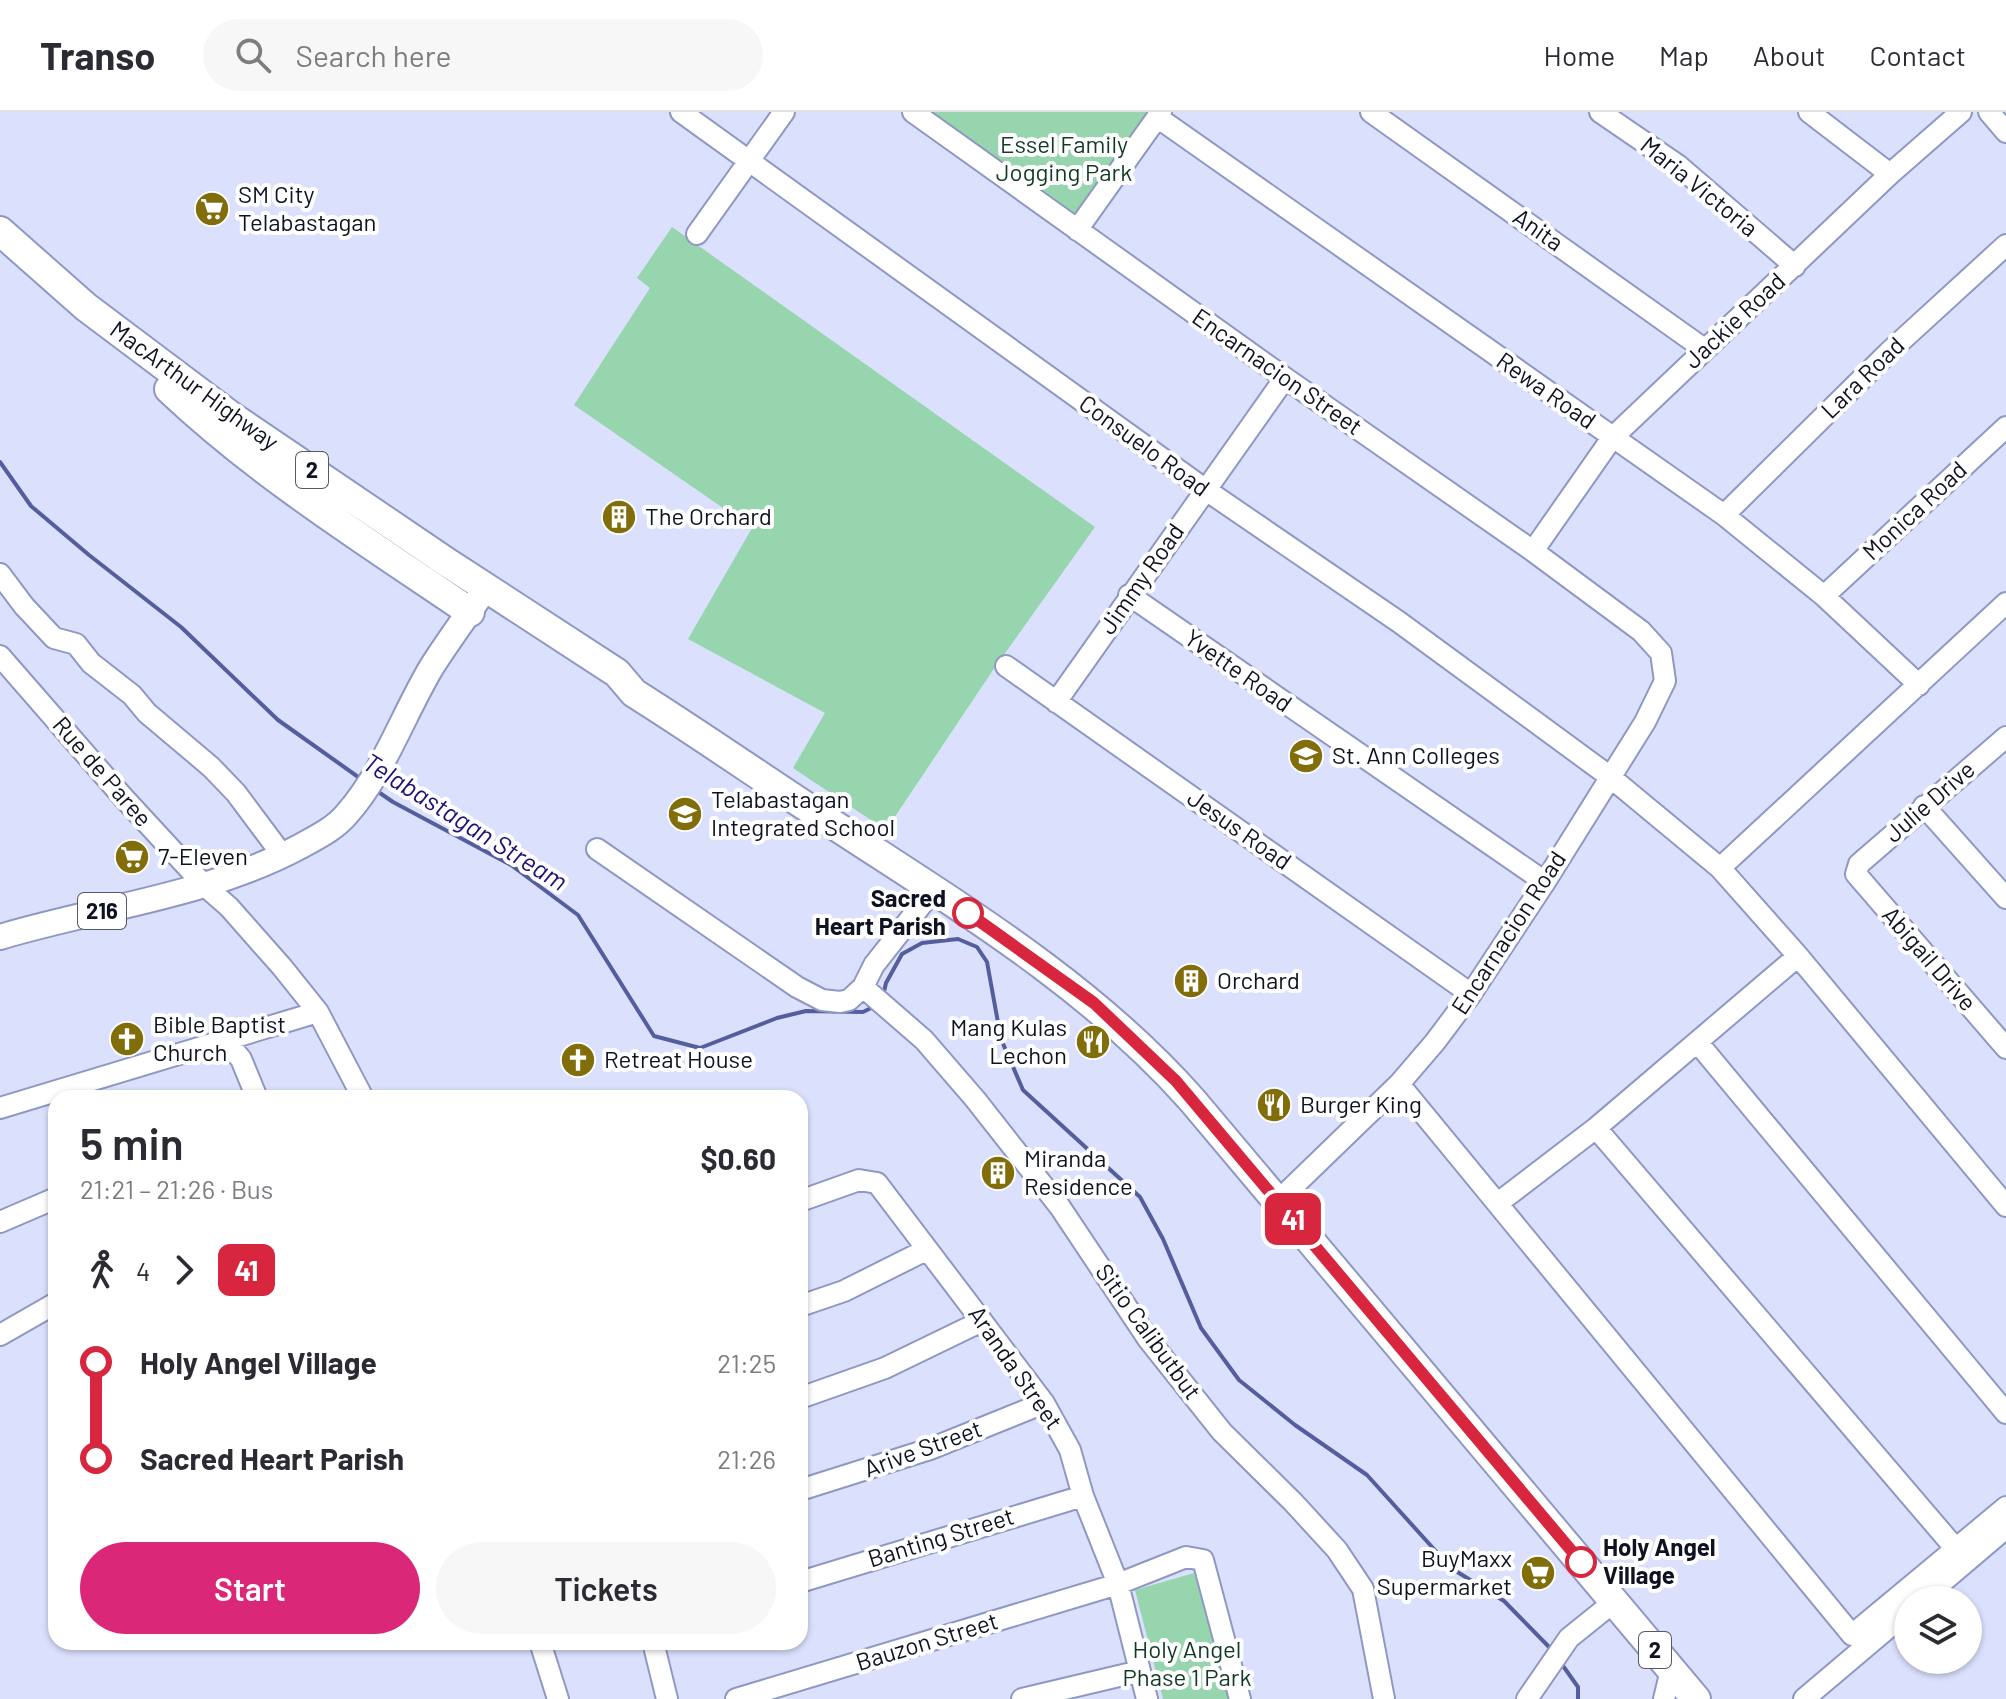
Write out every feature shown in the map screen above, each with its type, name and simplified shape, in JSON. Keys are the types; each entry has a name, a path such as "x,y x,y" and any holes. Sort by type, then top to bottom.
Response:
{"highway":[{"name":"MacArthur Highway","path":"0,231 86,307 478,600"},
{"name":"MacArthur Highway","path":"0,253 165,386 227,431 478,600 617,673 634,693 1019,947 1104,1013 1176,1081 1696,1699"}],"main road":[{"name":"216","path":"0,937 205,886 283,856 329,830 344,818 361,796 431,668 478,600"}],"street":[{"name":"Consuelo Road","path":"681,112 1206,490 1399,622 1609,776 1720,868 1798,956 2006,1206"},
{"path":"697,234 784,112"},
{"name":"Encarnacion Street","path":"913,112 1533,551 1641,631"},
{"name":"Anita","path":"1371,112 1704,349"},
{"name":"Maria Victoria","path":"1600,112 1679,166 1795,266"},
{"path":"1809,112 1890,174"},
{"name":"Jackie Road","path":"1533,551 1612,438 1890,174 1961,112"},
{"path":"1989,112 2006,132"},
{"path":"1077,230 1159,115"},
{"name":"Rewa Road","path":"1159,115 1724,515 1824,596 1919,685"},
{"name":"Lara Road","path":"1724,515 1889,352 2006,245"},
{"name":"Jimmy Road","path":"1056,702 1285,378"},
{"name":"Monica Road","path":"1824,596 2006,427"},
{"path":"0,574 54,638 76,644 91,663 132,695 147,713 211,767 236,793 283,856"},
{"name":"Yvette Road","path":"1129,595 1545,882"},
{"path":"1720,868 2006,603"},
{"name":"Encarnacion Road","path":"1278,1201 1399,1084 1471,994 1545,882 1645,722 1665,681 1661,653 1641,631"},
{"name":"Rue de Paree","path":"0,656 205,886 229,907 318,1012 359,1090"},
{"name":"Jesus Road","path":"1006,666 1471,994"},
{"name":"Julie Drive","path":"1857,869 1924,806 2003,745"},
{"path":"1924,806 2006,898"},
{"path":"597,849 797,987 822,1000 840,1002 874,997 874,965 933,890"},
{"name":"Abigail Drive","path":"1857,869 1856,874 2006,1048"},
{"path":"1498,1203 1596,1128 1798,956"},
{"name":"Sitio Calibutbut","path":"874,997 924,1040 975,1099 1060,1207 1148,1339 1222,1432 1337,1550 1363,1589 1384,1699"},
{"path":"69,1090 318,1012"},
{"path":"225,1040 241,1059 254,1090"},
{"path":"1698,1043 2006,1413"},
{"path":"1399,1084 1852,1635 2006,1507"},
{"path":"0,1108 48,1096"},
{"path":"1596,1128 1955,1548"},
{"name":"Aranda Street","path":"808,1198 859,1180 877,1183 1044,1403 1070,1450 1083,1496 1118,1584 1147,1699"},
{"path":"0,1222 48,1201"},
{"path":"808,1303 844,1291 926,1250"},
{"path":"0,1335 48,1308"},
{"path":"808,1395 885,1368 982,1321"},
{"name":"Arive Street","path":"808,1487 930,1449 1044,1403"},
{"name":"Banting Street","path":"808,1580 1083,1496"},
{"path":"1938,1586 2006,1528"},
{"name":"Bauzon Street","path":"736,1699 1118,1584 1186,1557 1203,1560 1240,1699"},
{"path":"1527,1699 1569,1638 1615,1601"},
{"path":"1804,1699 1894,1623"},
{"path":"543,1650 558,1699"},
{"path":"655,1650 667,1699"},
{"path":"1664,1699 1671,1670"},
{"path":"1022,1699 1140,1671"}],"green space":[{"name":"Essel Family Jogging Park","path":"921,112 1154,112 1074,222"},
{"path":"672,227 1095,527 993,670 886,830 793,768 825,713 688,639 752,528 574,405 650,288 637,278"},
{"name":"Holy Angel Phase 1 Park","path":"1194,1573 1231,1699 1163,1699 1135,1590"}],"waterway":[{"name":"Telabastagan Stream","path":"0,462 31,506 181,627 278,720 361,779"},
{"name":"Telabastagan Stream","path":"374,789 511,865 578,915 654,1036 700,1048 777,1018 806,1011 863,1012 873,1007"},
{"name":"Telabastagan Stream","path":"883,996 886,983 902,954 922,943 958,939 977,947 987,962 1001,1039 1023,1090 1140,1197 1163,1239 1201,1328 1239,1380 1295,1425 1367,1475 1451,1568 1504,1601 1551,1649"},
{"name":"Telabastagan Stream","path":"1561,1663 1578,1687 1578,1699"}],"bus line":[{"name":"41","path":"968,913 1094,1003 1176,1081 1581,1562"}],"place":[{"name":"SM City Telabastagan","path":"212,209"},
{"name":"The Orchard","path":"619,517"},
{"name":"St. Ann Colleges","path":"1306,756"},
{"name":"Telabastagan Integrated School","path":"685,814"},
{"name":"7-Eleven","path":"132,857"},
{"name":"Sacred Heart Parish","path":"968,913"},
{"name":"Orchard","path":"1191,981"},
{"name":"Bible Baptist Church","path":"127,1039"},
{"name":"Mang Kulas Lechon","path":"1093,1042"},
{"name":"Retreat House","path":"578,1060"},
{"name":"Burger King","path":"1274,1105"},
{"name":"Miranda Residence","path":"998,1173"},
{"name":"Holy Angel Village","path":"1581,1562"},
{"name":"BuyMaxx Supermarket","path":"1538,1573"}]}
